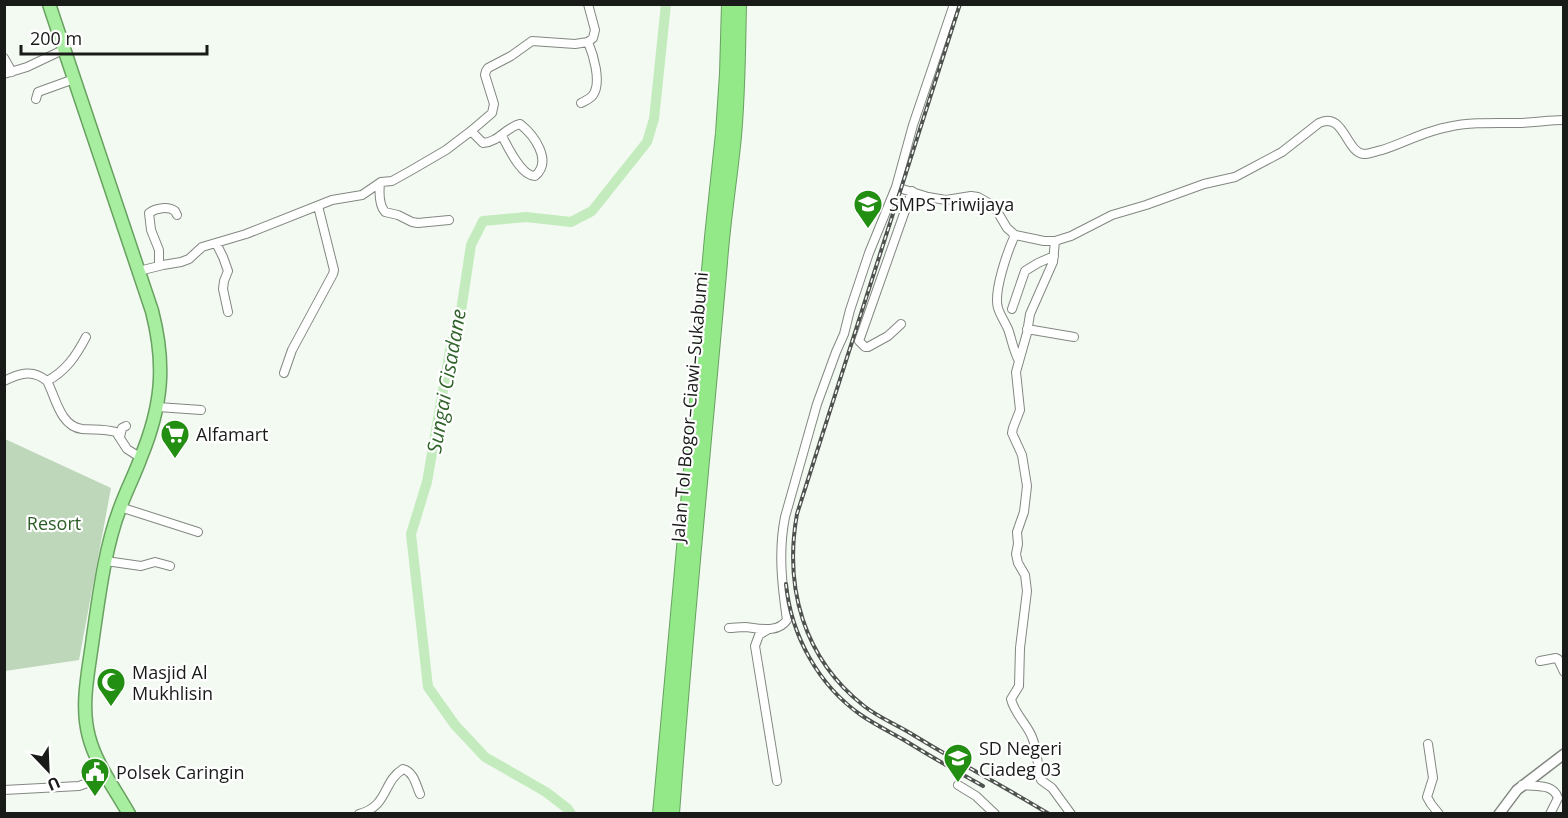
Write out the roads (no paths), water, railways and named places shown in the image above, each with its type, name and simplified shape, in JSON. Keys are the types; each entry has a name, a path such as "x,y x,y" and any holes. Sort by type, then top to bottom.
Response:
{"highway":[{"path":"50,4 152,310 160,350 158,407 141,458 120,507 106,561 85,707 89,739 125,812"},
{"name":"Jalan Tol Bogor–Ciawi–Sukabumi","path":"660,813 723,133 728,74 729,4"},
{"name":"Jalan Tol Bogor–Ciawi–Sukabumi","path":"672,813 682,675 722,238 734,134 739,4"}],"street":[{"path":"139,272 185,261 200,248 246,234 336,199 362,195 380,183 392,181 446,150 471,131 494,108 485,75 488,68 511,56 532,41 575,44 588,42 593,38 595,30 588,4"},
{"path":"777,782 755,646 759,635 767,630 780,627 787,620 780,573 785,517 817,404 844,334 869,254 896,187 913,124 954,4"},
{"path":"581,103 595,93 596,86 594,56 588,42"},
{"path":"4,58 8,73 27,67 65,49"},
{"path":"36,99 38,92 74,79"},
{"path":"896,187 946,200 971,196 982,199 994,206 1007,228 1015,235 1055,241 1071,236 1112,215 1204,184 1235,177 1282,152 1325,120 1338,126 1357,151 1366,154 1393,147 1450,126 1563,120"},
{"path":"471,131 483,142 492,141 520,124 536,141 542,154 543,166 540,173 531,176 523,170 502,136"},
{"path":"380,183 381,203 385,212 418,223 449,220"},
{"path":"901,324 888,336 868,347 859,341 912,191"},
{"path":"284,373 292,350 333,274 318,206"},
{"path":"159,266 159,250 151,230 149,213 153,210 169,208 176,211 177,215"},
{"path":"1015,235 1007,253 997,300 1019,361"},
{"path":"1055,241 1054,256 1032,309 1016,375 1020,410 1012,433 1022,455 1027,486 1024,512 1017,532 1016,554 1025,575 1026,591 1019,686 1011,699 1034,741 1041,780 1052,788 1071,813"},
{"path":"216,243 228,271 223,290 228,312"},
{"path":"1012,309 1025,271 1054,256"},
{"path":"1028,329 1074,337"},
{"path":"47,381 67,366 86,337"},
{"path":"4,381 31,372 39,375 47,381 64,417 71,425 79,428 114,431 127,449 141,458"},
{"path":"158,407 201,410"},
{"path":"120,437 122,428 126,426"},
{"path":"120,507 198,532"},
{"path":"106,561 141,566 155,562 170,566"},
{"path":"729,628 745,627 767,630"},
{"path":"1540,661 1556,658 1563,672"},
{"path":"1428,744 1433,778 1427,796 1439,813"},
{"path":"1499,813 1522,785 1563,754"},
{"path":"359,813 376,806 395,774 403,769 411,773 420,794"},
{"path":"4,790 79,786 93,782 106,774"},
{"path":"958,785 976,796 994,813"},
{"path":"1522,785 1553,789 1558,798 1550,813"}],"waterway":[{"name":"Sungai Cisadane","path":"571,814 546,792 485,757 455,725 428,687 411,534 427,482 450,350 461,311 471,245 483,221 526,217 571,222 592,211 647,142 654,119 666,4"}],"railway":[{"path":"960,4 797,514 793,568 796,594 813,643 826,666 843,687 876,714 1049,814"},
{"path":"786,584 794,622 801,640 809,657 832,689 866,718 983,786"}],"place":[{"name":"SMPS Triwijaya","path":"868,230"},
{"name":"Alfamart","path":"175,460"},
{"name":"Masjid Al Mukhlisin","path":"111,708"},
{"name":"SD Negeri Ciadeg 03","path":"958,784"},
{"name":"Polsek Caringin","path":"95,798"}],"park label":[{"name":"Resort","path":"54,523"}]}
